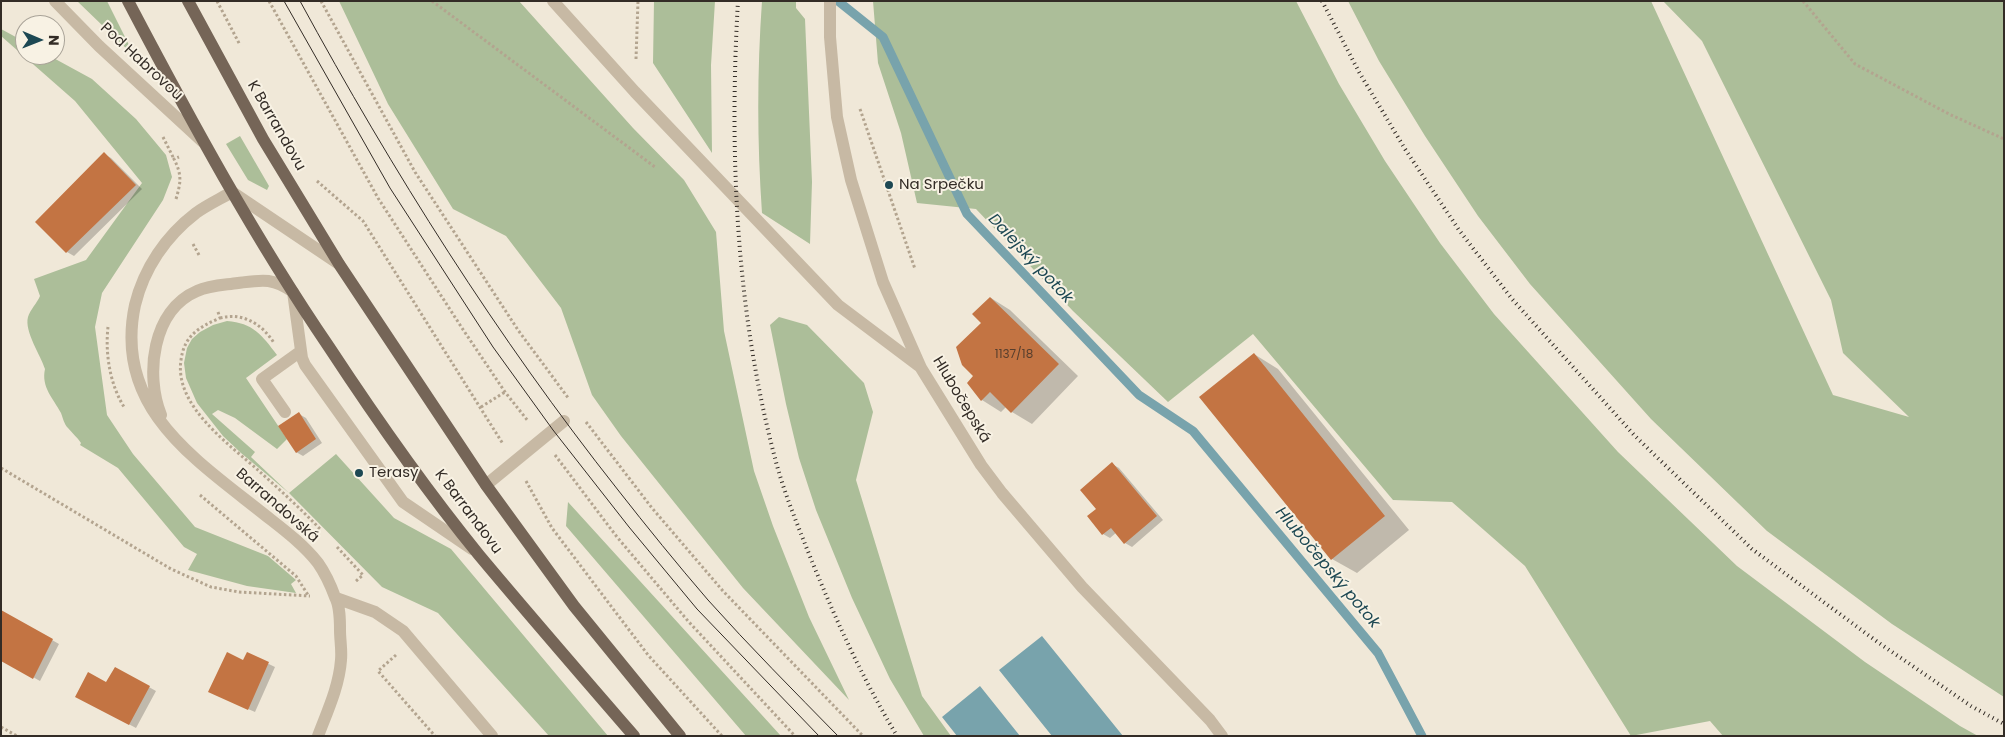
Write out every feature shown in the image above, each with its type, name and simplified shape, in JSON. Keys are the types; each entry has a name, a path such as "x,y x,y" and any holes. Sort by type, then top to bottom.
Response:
{"main road":[{"name":"K Barrandovu","path":"128,1 232,192 293,292 378,418 478,553 634,736"},
{"name":"K Barrandovu","path":"188,1 234,86 339,264 486,485 574,606 680,736"}],"street":[{"name":"Pod Habrovou","path":"55,1 99,46 205,144"},
{"path":"553,1 635,92 838,305 922,368"},
{"name":"Hlubočepská","path":"830,1 830,37 837,116 852,180 883,282 922,368 981,465 1002,493 1082,587 1210,720 1222,736"},
{"name":"K Barrandovu","path":"232,192 339,264"},
{"name":"Barrandovská","path":"232,192 198,211 181,225 158,252 139,289 132,330 132,354 139,384 151,409 170,433 205,466 294,538 318,564 336,598 340,622 341,661 335,692 318,736"},
{"name":"Barrandovská","path":"170,433 157,406 153,374 157,343 162,327 173,309 197,290 210,287 264,280 282,284 293,292"},
{"path":"293,292 301,351 305,365 403,502 478,553"},
{"path":"285,412 262,379 301,351"},
{"path":"486,485 564,421"},
{"path":"336,598 375,612 403,631 492,736"}],"path":[{"path":"217,1 244,53"},
{"path":"268,1 378,198 505,392 481,408"},
{"path":"320,1 415,172 500,303 570,401"},
{"path":"432,1 654,166"},
{"path":"635,92 638,1"},
{"path":"1802,1 1855,64 1949,114 2004,139"},
{"path":"858,104 916,270"},
{"path":"172,205 176,199 181,182 179,170 174,159 179,157"},
{"path":"314,178 363,221 515,463 552,528 642,647 722,736"},
{"path":"218,312 220,318"},
{"path":"287,361 269,335 257,324 241,318 227,316 199,328 186,342 182,352 180,374 188,397 208,425 303,511 323,532"},
{"path":"582,417 652,508 722,591 864,736"},
{"path":"1,468 171,569 211,587 239,592 308,596"},
{"path":"570,475 617,537 688,621 795,736"},
{"path":"336,546 362,575 336,598"},
{"path":"390,649 396,655 378,671 435,736"},
{"path":"1,726 17,736"}],"green space":[{"path":"77,1 107,1 131,49 130,52"},
{"path":"339,1 519,1 633,128 684,180 716,232 724,331 754,471 773,526 809,617 849,700 743,588 621,436 592,395 561,308 506,236 453,209 388,104"},
{"path":"654,1 715,1 711,65 712,153 653,63"},
{"path":"762,1 796,1 796,8 805,19 812,182 810,244 762,213 758,107"},
{"path":"873,1 1296,1 1339,84 1385,161 1440,243 1494,314 1618,452 1737,566 1865,662 1978,736 1723,736 1710,721 1631,736 1525,566 1452,502 1393,500 1253,334 1168,402 1073,311 976,209 917,203 901,133 878,63"},
{"path":"1348,1 1651,1 1833,395 1909,417 1843,353 1831,300 1702,41 1663,1 2004,1 2004,697 1892,624 1767,531 1651,419 1530,284 1478,216 1425,136 1379,61"},
{"path":"1,29 15,37 15,48 1,36"},
{"path":"65,64 92,79 136,119 166,155 172,177 163,200 102,293 95,327 107,415 133,454 195,527 268,556 296,580 291,584 296,593 247,586 188,570 197,554 184,547 118,468 80,445 81,443 66,425 46,387 45,369 27,323 30,312 40,296 34,279 86,260 142,183 75,101 34,65"},
{"path":"240,136 269,186 267,190 248,180 226,144"},
{"path":"779,317 807,325 864,383 873,412 856,480 922,696 951,736 924,736 890,679 852,598 816,510 799,458 770,325"},
{"path":"227,321 244,324 256,331 277,355 246,378 287,439 277,449 235,418 218,410 212,414 255,452 251,457 289,493 223,436 197,403 186,378 184,363 187,348 192,339 213,325"},
{"path":"336,454 394,518 451,549 608,736 549,736 438,613 382,587 289,493"},
{"path":"568,502 781,736 746,736 566,526"}],"water":[{"path":"1042,636 1123,736 1052,736 999,670"},
{"path":"980,686 1020,736 957,736 942,717"}],"building":[{"path":"104,152 136,185 66,253 35,222"},
{"path":"990,297 1059,364 1011,413 990,392 981,401 967,383 973,376 962,365 956,347 981,323 972,314"},
{"path":"1254,353 1385,516 1331,560 1199,397"},
{"path":"299,412 316,439 296,453 278,426"},
{"path":"1112,462 1157,516 1124,544 1111,528 1102,535 1087,516 1096,509 1080,490"},
{"path":"1,610 53,639 33,679 1,661"},
{"path":"227,652 243,660 247,652 269,662 248,710 208,692"},
{"path":"115,667 150,686 129,725 75,697 88,672 106,682"}],"waterway":[{"name":"Dalejský potok","path":"838,1 883,37 967,214 1139,395 1193,431 1378,653 1422,736"}],"tram line":[{"path":"284,1 390,188 493,347 553,430 629,527 697,609 819,736"},
{"path":"300,1 372,128 448,252 530,373 573,432 640,518 708,600 838,736"}],"railway":[{"path":"738,1 735,117 739,233 752,349 763,406 776,462 794,517 837,621 897,736"},
{"path":"1322,1 1359,72 1405,149 1459,230 1512,299 1635,436 1752,549 1879,643 1971,706 2004,724"}],"place":[{"name":"Na Srpečku","path":"889,185"},
{"name":"Terasy","path":"359,473"}],"water label":[{"name":"Hlubočepský potok","path":"1327,568"}]}
